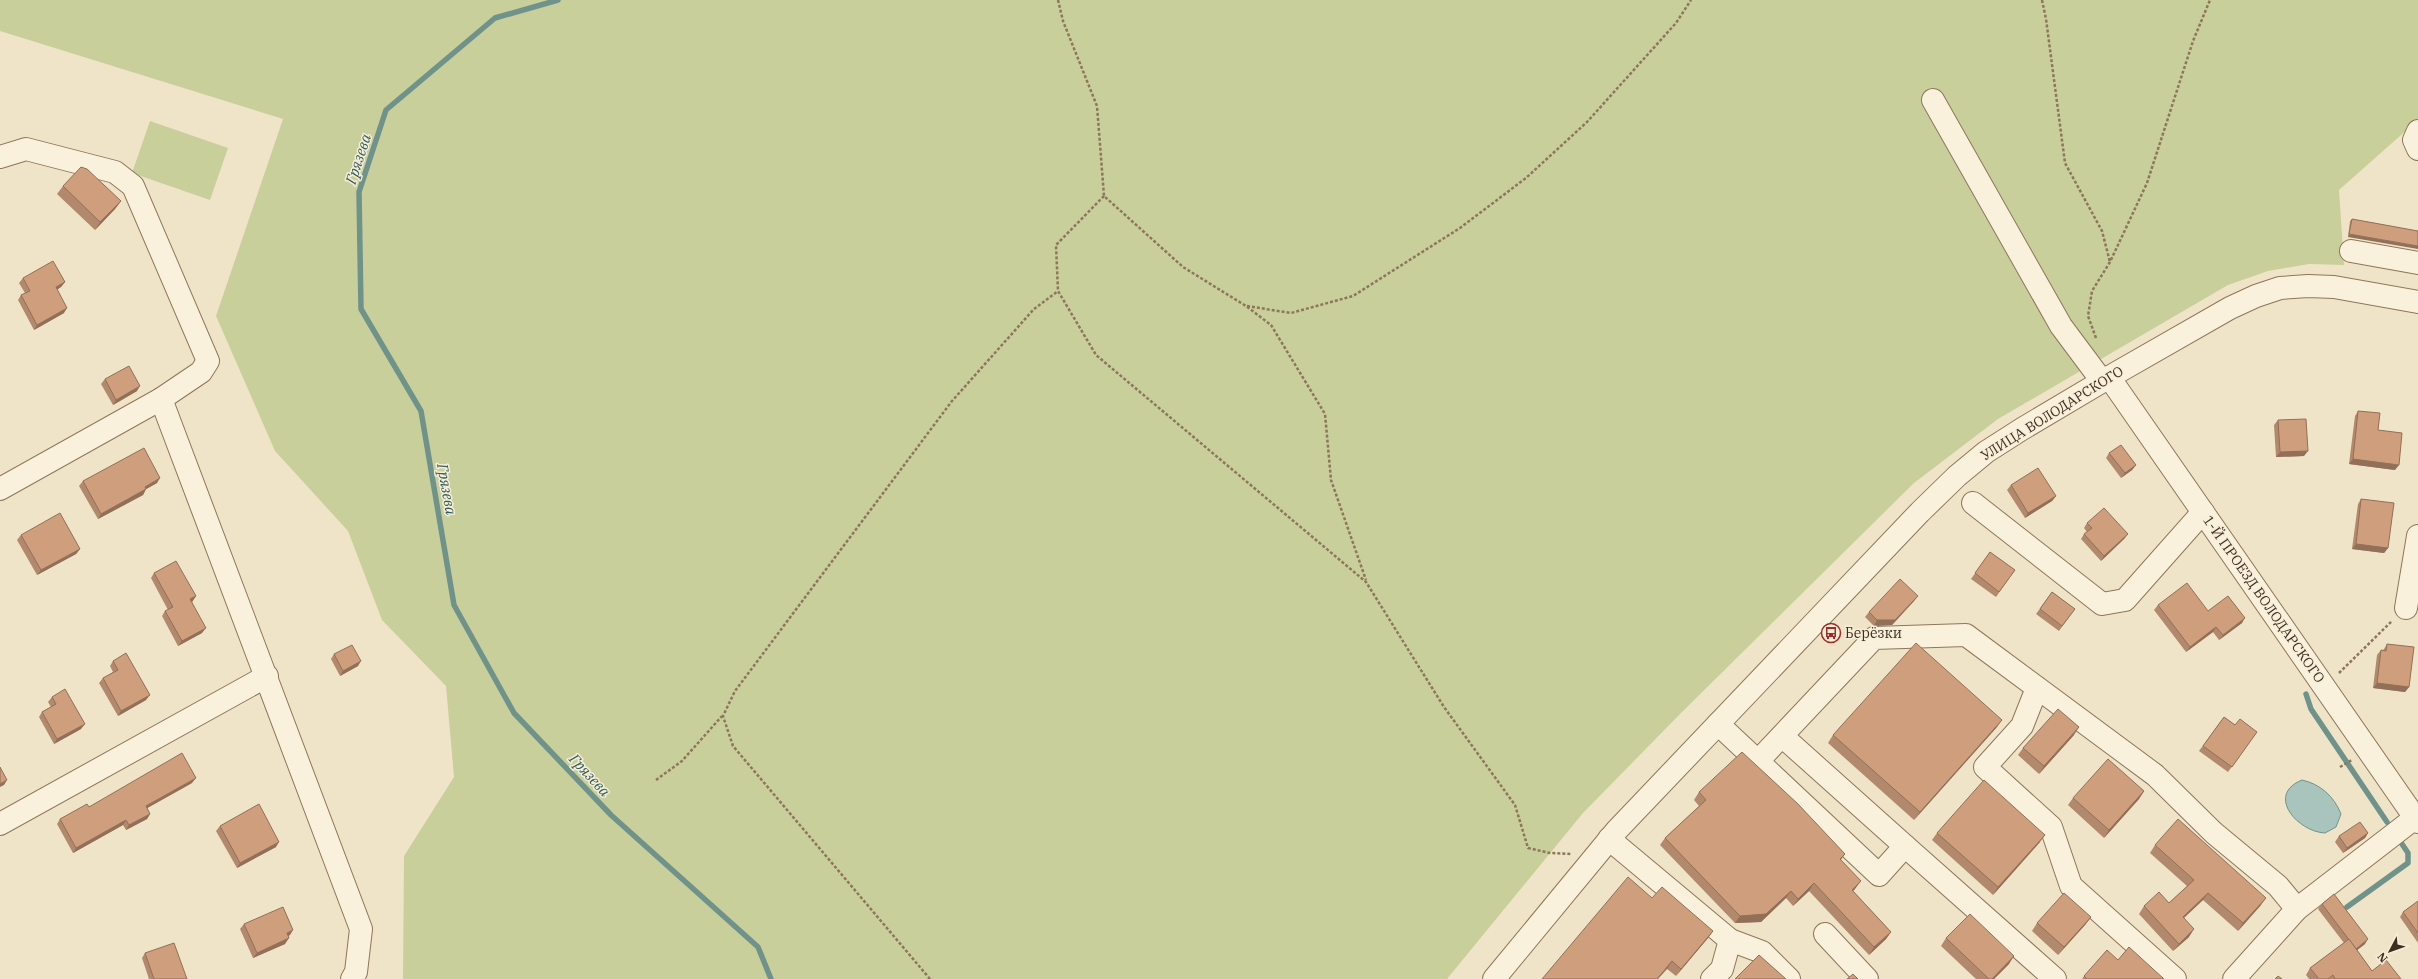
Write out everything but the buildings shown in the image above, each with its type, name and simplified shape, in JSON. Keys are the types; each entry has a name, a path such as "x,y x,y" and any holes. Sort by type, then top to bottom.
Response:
{"street":[{"name":"1-Й ПРОЕЗД ВОЛОДАРСКОГО","path":"1933,100 2061,326 2106,379 2203,512 2326,686 2417,820"},
{"path":"2418,131 2414,140 2418,149"},
{"path":"0,157 26,149 115,172 133,186 208,361 201,372 161,399 0,489"},
{"path":"2351,251 2418,263"},
{"name":"УЛИЦА ВОЛОДАРСКОГО","path":"1494,979 1613,834 1920,512 1957,476 1992,448 2106,379 2230,308 2256,296 2280,288 2308,286 2334,287 2418,302"},
{"path":"161,399 361,929 356,972 352,979"},
{"path":"1973,503 2102,604 2125,600 2203,512"},
{"path":"2406,608 2418,536"},
{"path":"1758,761 1874,638 1966,635 2155,775 2214,833 2278,886 2296,909"},
{"path":"0,824 266,676"},
{"path":"2037,688 2022,726 1985,768 2051,827 2071,886 2175,979"},
{"path":"1714,729 1758,761 1879,875 1905,846"},
{"path":"1782,736 2054,979"},
{"path":"2234,979 2296,909 2417,820"},
{"path":"1613,834 1730,940 1762,952 1789,979"},
{"path":"1824,934 1867,979"},
{"path":"1712,979 1722,969 1730,940"}],"path":[{"path":"1058,0 1063,21 1097,106 1104,196 1183,267 1246,306 1271,325 1324,414 1331,480 1366,582 1444,707 1515,805 1528,848 1550,853 1595,855"},
{"path":"1246,306 1290,312 1353,296 1460,228 1526,178 1587,122 1676,23 1691,0"},
{"path":"2042,0 2046,19 2065,163 2102,231 2110,262"},
{"path":"2098,341 2088,316 2092,291 2110,262 2147,183 2193,41 2210,0"},
{"path":"1104,196 1056,245 1058,291 1096,355 1366,582"},
{"path":"656,780 682,761 723,716 735,691 952,400 1034,309 1058,291"},
{"path":"2326,686 2406,608"},
{"path":"723,716 733,746 930,979"},
{"path":"2340,768 2354,758"}],"green space":[{"path":"0,0 2418,0 2418,120 2339,190 2344,265 2309,264 2268,271 2228,285 1998,419 1914,483 1681,713 1583,813 1447,979 403,979 404,856 454,777 446,686 382,620 348,531 275,451 216,316 283,119 0,31"},
{"path":"150,121 228,148 210,200 132,173"}],"water":[{"path":"2302,780 2315,784 2330,796 2341,814 2336,827 2325,833 2315,831 2296,820 2290,812 2286,803 2286,794 2291,787"}],"waterway":[{"name":"Грязева","path":"558,0 495,18 386,110 359,192 361,309 421,411 454,605 514,713 611,815 758,947 771,979"},
{"path":"2306,694 2311,709 2387,822"},
{"path":"2347,907 2408,863 2408,853 2400,841"}],"place":[{"name":"Берёзки","path":"1831,633"}]}
